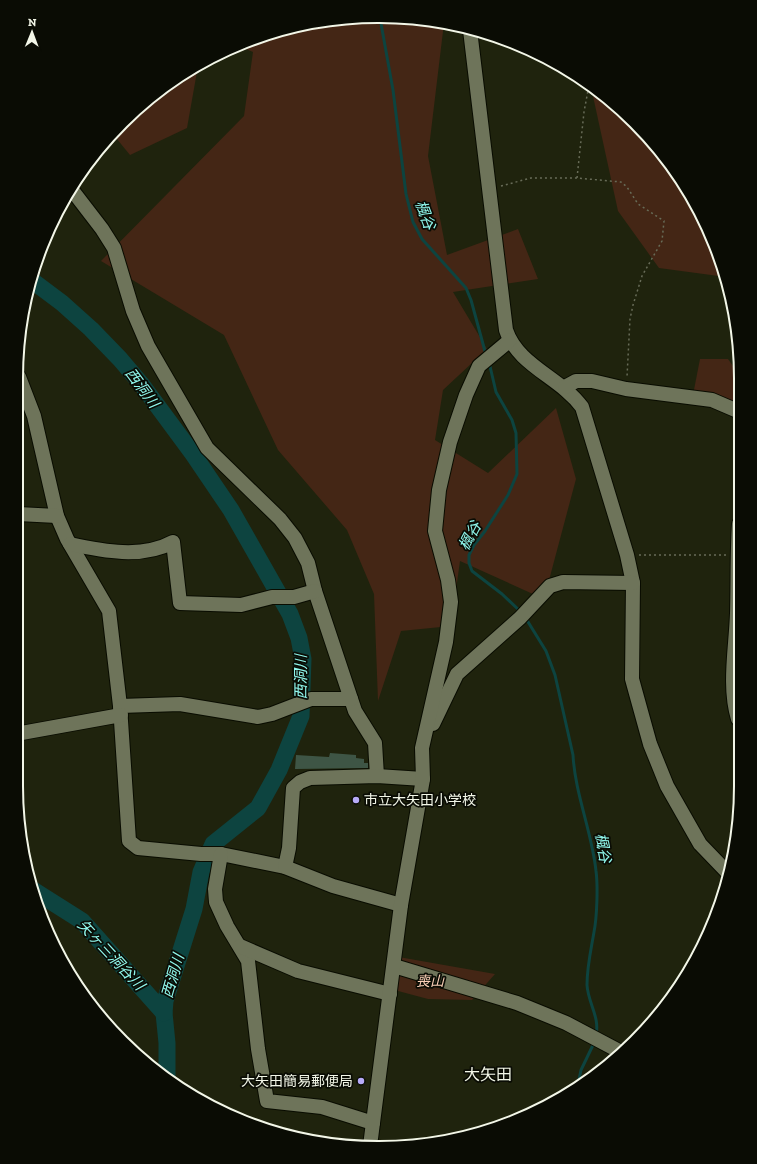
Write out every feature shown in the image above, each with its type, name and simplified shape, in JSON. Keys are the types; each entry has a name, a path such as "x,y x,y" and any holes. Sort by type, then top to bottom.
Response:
{"street":[{"path":"471,35 488,189 496,234 503,313 510,340 524,358 565,387 582,407 627,555 633,583 632,679 650,744 667,786 700,844 724,869"},
{"path":"75,194 102,229 114,248 133,311 148,346 207,448 280,519 295,538 308,563 315,591 355,711 375,743 377,776"},
{"path":"371,1141 401,905 422,779 422,748 446,642 451,602 448,580 435,531 439,490 450,442 466,395 479,366 510,340"},
{"path":"565,387 576,381 592,381 626,389 712,400 734,409"},
{"path":"23,387 34,416 57,516 70,544 109,611 121,711 129,841 138,848 201,854 221,854 285,867 333,886 401,905"},
{"path":"23,514 57,516"},
{"path":"70,544 104,551 139,552 161,549 173,542 180,603 240,605 272,597 294,597 315,591"},
{"path":"422,748 457,674 520,618 550,586 563,582 633,583"},
{"path":"23,732 121,711 180,704 258,717 272,714 304,701 351,699"},
{"path":"285,867 289,848 293,788 300,782 310,778 377,776 422,779"},
{"path":"221,854 215,890 216,902 227,926 248,961 258,1049 268,1101 322,1107 373,1123"},
{"path":"240,946 298,971 390,994"},
{"path":"394,966 517,1003 598,1039 617,1050"}],"path":[{"path":"577,178 584,112 588,91"},
{"path":"488,189 532,178 577,178 621,182 627,187 638,204 664,221 662,241 642,276 633,305 630,319 630,357 626,389"},
{"path":"627,555 734,555"}],"green space":[{"path":"378,23 425,26 443,29 428,156 447,255 518,229 538,279 453,292 487,349 443,390 435,440 488,473 556,408 576,479 544,599 460,561 451,626 401,631 378,701 374,594 347,530 278,450 224,335 101,261 244,116 253,52 245,49 286,35 332,26"},
{"path":"197,74 187,128 130,155 116,138 144,111 162,96"},
{"path":"593,94 630,127 661,162 674,181 697,221 707,242 719,276 659,268 618,211"},
{"path":"700,359 728,359 734,367 734,410 692,400"},
{"name":"喪山","path":"393,956 495,974 472,1000 428,999 387,988"}],"building":[{"path":"330,753 356,755 356,758 364,759 364,763 368,763 368,768 295,769 296,755 329,757"}],"waterway":[{"name":"楓谷","path":"381,23 393,90 406,194 413,222 422,239 466,288 471,300 486,355"},
{"name":"西洞川","path":"36,283 62,303 91,329 120,359 142,385 193,454 231,510 290,614 299,638 303,659 301,716 279,770 258,808 213,844 201,872 194,909 165,1001 164,1013 167,1043 167,1071"},
{"name":"楓谷","path":"489,362 496,392 512,420 516,433 517,474 508,495 485,531 474,545 469,555 469,563 472,571 502,594 521,612"},
{"name":"楓谷","path":"525,617 546,651 555,675 573,755 577,784 594,856 597,877 597,893 595,926 588,965 587,985 589,998 595,1016 597,1028 596,1035"},
{"name":"矢ヶ三洞谷川","path":"40,895 82,921 164,1013"},
{"name":"楓谷","path":"579,1079 581,1070 594,1043"}],"place":[{"name":"市立大矢田小学校","path":"356,800"},
{"name":"大矢田簡易郵便局","path":"361,1081"}],"district":[{"name":"大矢田","path":"488,1074"}]}
